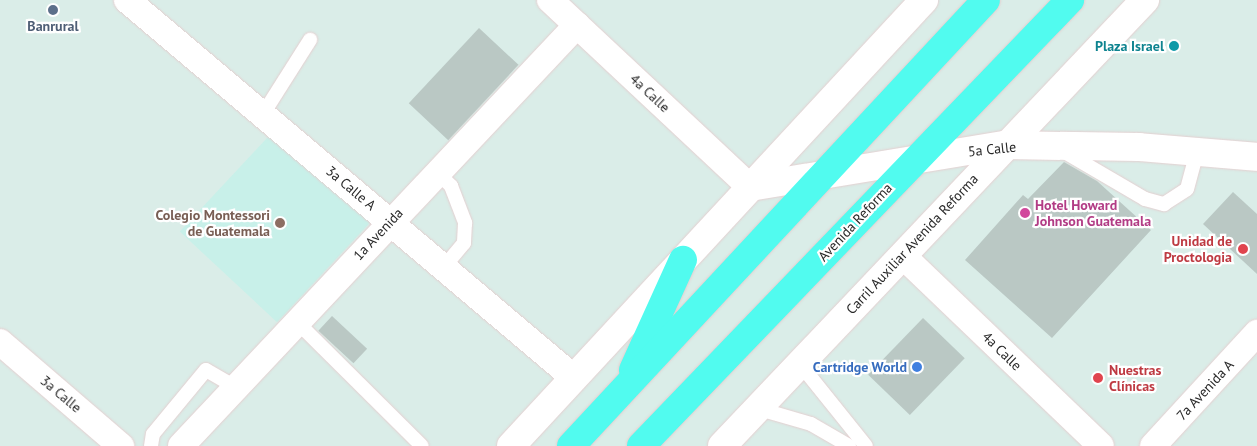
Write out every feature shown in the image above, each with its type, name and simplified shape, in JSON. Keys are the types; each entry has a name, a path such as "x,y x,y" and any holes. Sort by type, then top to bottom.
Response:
{"main road":[{"path":"571,446 986,0"},
{"name":"Avenida Reforma","path":"641,446 913,160 1070,0"},
{"path":"623,391 684,260"}],"street":[{"name":"3a Calle A","path":"127,0 391,221 574,378"},
{"name":"4a Calle","path":"550,0 750,187"},
{"path":"511,446 924,0"},
{"name":"Carril Auxiliar Avenida Reforma","path":"722,446 756,408 903,256 1005,145 1145,0"},
{"name":"1a Avenida","path":"181,446 296,321 577,25"},
{"name":"5a Calle","path":"750,187 1005,145 1197,152 1247,156 1257,173"},
{"name":"4a Calle","path":"903,256 1101,446"},
{"name":"7a Avenida A","path":"1153,446 1257,333"},
{"name":"3a Calle","path":"0,342 122,446"}],"lane":[{"path":"262,114 310,40"},
{"path":"1054,146 1145,199 1164,204 1187,189 1197,152"},
{"path":"437,172 452,186 466,223 464,243 444,267"},
{"path":"296,321 422,446"},
{"path":"800,364 866,446"},
{"path":"151,446 153,434 206,370 235,387"},
{"path":"756,408 811,424 849,446"}],"shaded area":[{"name":"Colegio Montessori de Guatemala","path":"280,124 377,215 277,322 180,232"}],"building":[{"path":"479,28 518,65 448,140 409,103"},
{"path":"1064,162 1097,181 1151,230 1052,338 965,260 1023,195 1028,199"},
{"name":"Unidad de Proctologia","path":"1233,192 1257,214 1257,274 1203,224"},
{"path":"332,316 367,349 353,363 318,331"},
{"name":"Cartridge World","path":"923,318 965,358 910,415 868,375"}],"place":[{"name":"Banrural","path":"53,10"},
{"name":"Plaza Israel","path":"1174,46"},
{"name":"Hotel Howard Johnson Guatemala","path":"1025,213"},
{"name":"Colegio Montessori de Guatemala","path":"280,223"},
{"name":"Unidad de Proctologia","path":"1243,249"},
{"name":"Cartridge World","path":"917,367"},
{"name":"Nuestras Clínicas","path":"1098,378"}]}
